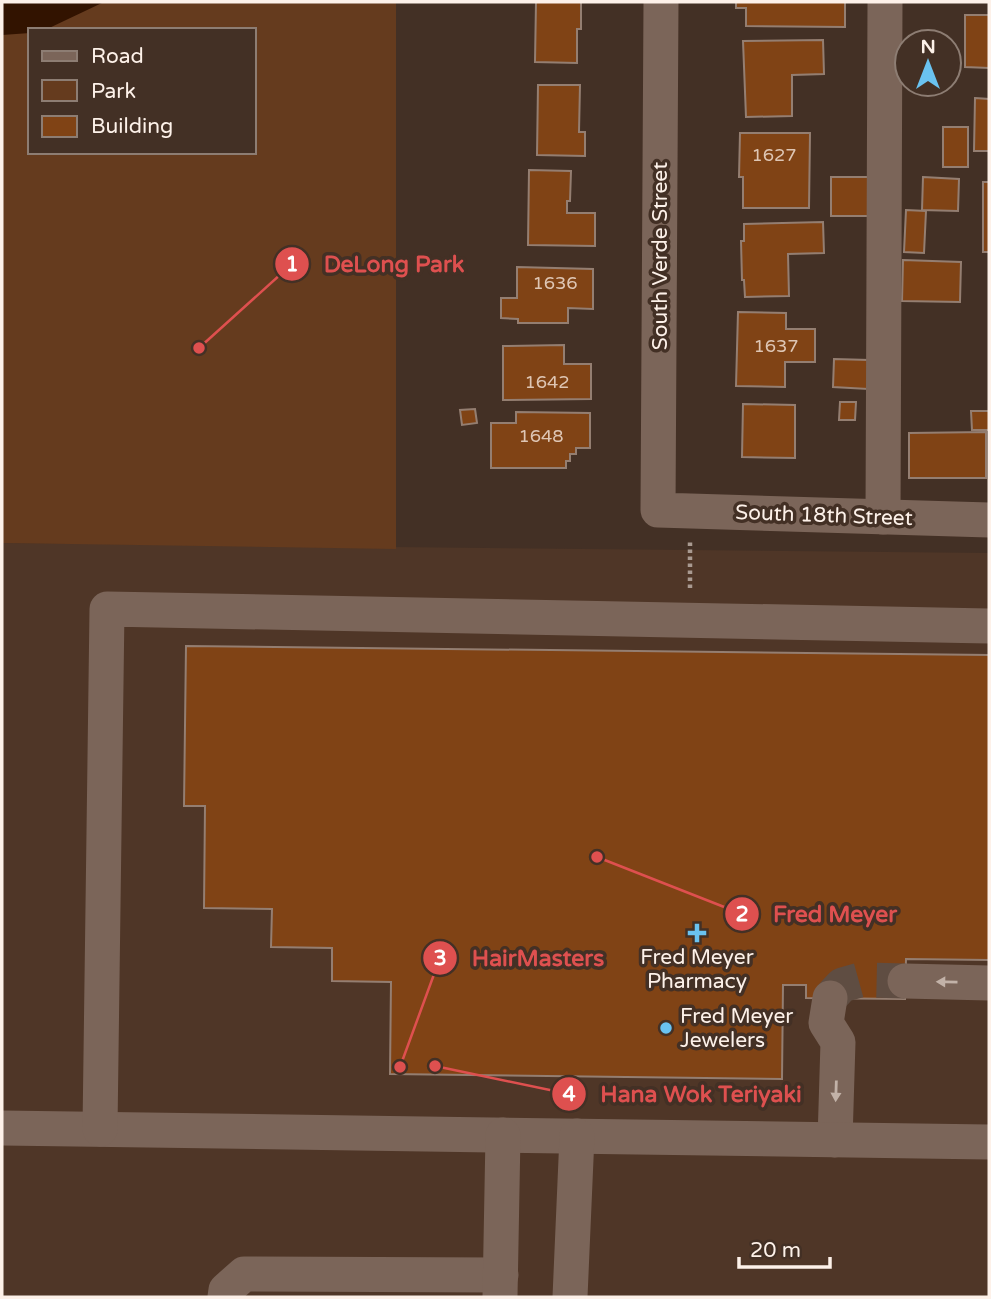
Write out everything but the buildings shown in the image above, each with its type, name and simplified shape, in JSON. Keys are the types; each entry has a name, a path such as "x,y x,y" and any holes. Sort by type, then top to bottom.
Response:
{"street":[{"name":"South Verde Street","path":"662,2 674,511"},
{"path":"883,517 885,2"},
{"name":"South 18th Street","path":"674,511 989,520"},
{"path":"100,1129 107,609 989,626"},
{"path":"905,981 989,983"},
{"path":"830,998 826,1023 838,1042 835,1140"},
{"path":"2,1128 989,1142"},
{"path":"225,1297 226,1290 244,1274 501,1286 503,1135"},
{"path":"570,1297 577,1136"}],"path":[{"path":"674,511 690,621"}],"shaded area":[{"path":"2,2 104,2 49,28 28,28 28,33 2,35"},
{"path":"2,543 989,553 989,1297 2,1297"}],"green space":[{"path":"2,2 396,2 396,549 2,543"}],"tunnel":[{"path":"830,998 842,985 860,980 905,981"}],"place":[{"name":"DeLong Park","path":"199,348"},
{"name":"Fred Meyer","path":"597,857"},
{"name":"Fred Meyer Pharmacy","path":"697,933"},
{"name":"Fred Meyer Jewelers","path":"666,1028"},
{"name":"Hana Wok Teriyaki","path":"435,1066"},
{"name":"HairMasters","path":"400,1067"}]}
